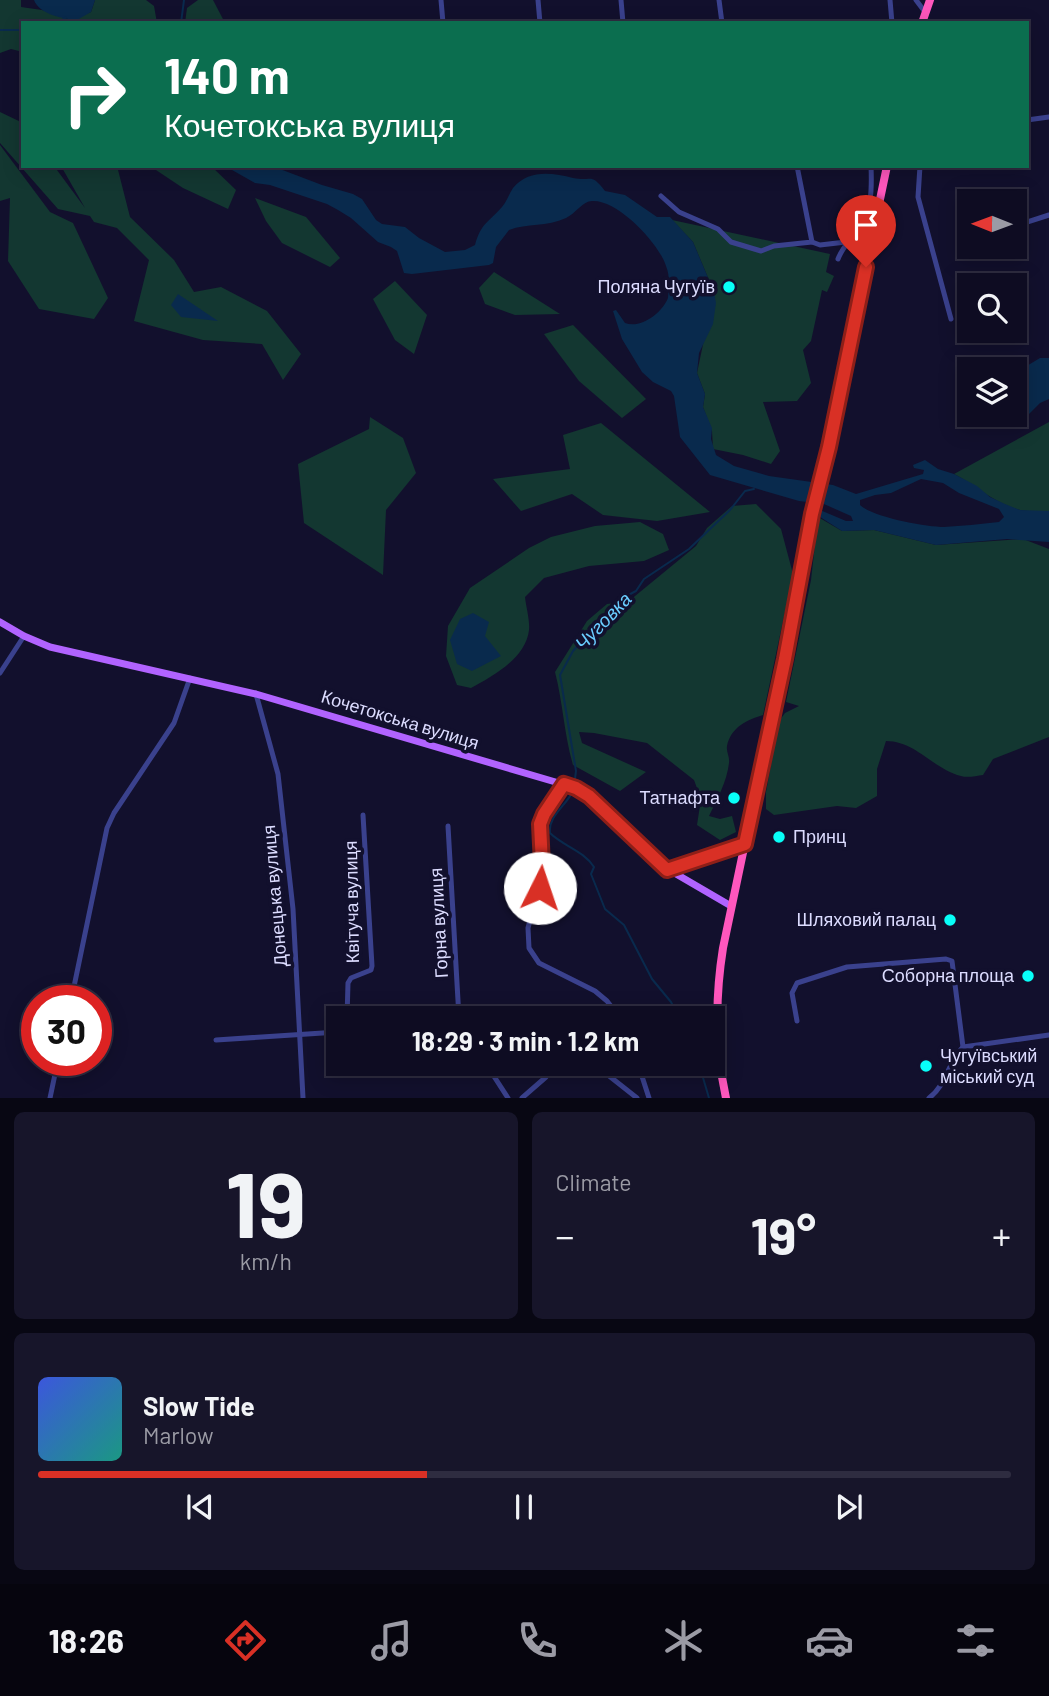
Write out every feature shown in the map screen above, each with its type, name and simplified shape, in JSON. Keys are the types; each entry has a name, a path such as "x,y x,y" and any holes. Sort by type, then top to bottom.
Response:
{"highway":[{"path":"923,21 930,0"},
{"path":"726,1097 719,1054 719,969 812,514 831,438 887,168"}],"main road":[{"name":"Кочетокська вулиця","path":"0,622 24,636 65,651 257,694 571,786 589,796 667,870 731,905"},
{"path":"667,870 745,844"}],"street":[{"path":"441,0 443,21"},
{"path":"538,0 540,21"},
{"path":"621,0 623,21"},
{"path":"719,0 722,21"},
{"path":"890,0 892,21"},
{"path":"916,0 925,12"},
{"path":"1029,120 1049,117"},
{"path":"797,168 811,242"},
{"path":"838,259 846,242 856,234 866,217 872,198 871,168"},
{"path":"920,168 918,197 951,319"},
{"path":"661,196 679,212 718,229 731,242 761,251 774,246 811,242 820,245 846,242"},
{"path":"1027,222 1049,215"},
{"path":"0,673 24,636"},
{"path":"74,985 107,828 114,813 174,723 190,678"},
{"name":"Донецька вулиця","path":"257,694 278,774 293,909 303,1097"},
{"path":"571,786 544,814 540,824 542,874 528,928 529,948 539,963 595,991 611,1006"},
{"name":"Квітуча вулиця","path":"347,1006 348,983 351,978 370,970 372,966 363,815"},
{"name":"Горна вулиця","path":"448,826 458,1006"},
{"path":"797,1021 792,993 797,983 847,967 946,959 952,961 963,1047"},
{"path":"216,1040 326,1033"},
{"path":"929,1097 940,1087 957,1053 963,1047 1049,1035"},
{"path":"50,1097 55,1076"},
{"path":"494,1076 508,1097"},
{"path":"522,1097 547,1076"},
{"path":"609,1076 636,1097"},
{"path":"642,1076 649,1097"}],"green space":[{"path":"0,0 21,0 21,7 42,10 71,20 91,12 95,0 146,0 154,6 157,21 21,21 21,52 11,49 0,53"},
{"path":"198,0 213,0 224,21 185,21 187,8"},
{"path":"0,112 21,122 21,167 0,143"},
{"path":"0,145 50,212 73,223 108,298 94,319 39,309 8,261 10,198 0,201"},
{"path":"22,168 55,168 85,208 62,168 118,168 130,217 174,260 194,292 221,287 267,311 301,354 283,380 262,344 203,340 134,321 149,260 117,228 94,222 90,216 58,209"},
{"path":"153,168 213,168 236,190 228,209 183,188"},
{"path":"255,198 306,217 340,258 330,267 282,243 266,221"},
{"path":"672,220 830,254 826,272 834,276 827,292 822,290 811,341 803,350 811,383 797,401 763,402 780,451 771,464 713,449 712,431 703,407 705,394 697,373 714,292 693,242"},
{"path":"494,272 560,314 515,315 485,304 479,288"},
{"path":"395,281 427,315 414,354 395,340 373,299"},
{"path":"573,325 646,399 622,418 579,381 544,334"},
{"path":"370,417 403,438 416,473 386,510 383,575 304,523 298,464 369,429"},
{"path":"1049,422 1049,511 1027,511 1011,507 954,474"},
{"path":"601,423 710,512 657,521 603,515 572,494 521,511 493,479 570,469 563,435"},
{"path":"756,504 781,529 793,574 763,715 736,729 727,746 729,761 726,777 709,816 720,819 732,816 736,832 720,840 697,825 701,799 694,780 647,743 579,732 582,743 646,772 620,791 573,765 555,672 587,621 607,604 629,601 696,546 707,528 732,506"},
{"path":"818,517 842,531 874,530 936,545 1023,539 1049,549 1049,737 993,759 983,775 969,777 942,768 906,745 886,741 877,769 877,796 856,808 837,806 774,815 766,809 766,792 779,721 785,713 799,706 786,702 811,580"},
{"path":"640,522 663,534 669,550 644,561 589,566 544,578 525,597 529,630 522,649 498,672 471,688 457,685 446,656 448,626 470,588 529,548 551,537 595,526"}],"water":[{"path":"34,0 95,0 91,12 77,20 46,12"},
{"path":"229,168 277,168 353,194 362,199 376,220 382,224 405,227 445,252 465,250 475,245 482,228 502,207 513,188 526,178 549,174 594,180 605,191 625,195 657,217 670,217 693,242 716,303 713,324 699,353 697,373 705,394 703,407 712,428 711,439 716,455 734,466 769,476 833,485 856,494 923,474 924,470 914,468 913,465 925,460 938,469 977,486 990,497 1005,504 1020,510 1049,511 1049,542 1007,539 936,545 874,530 842,531 817,515 820,510 846,521 853,521 851,516 824,504 799,501 710,475 680,437 671,391 653,382 642,372 622,339 613,311 616,310 625,323 644,322 665,304 669,277 655,246 636,224 613,207 592,201 559,221 509,230 496,247 493,263 489,265 412,274 404,273 397,251 378,242 351,218 327,204 270,185 255,183","holes":["921,479 943,483 959,493 999,509 1004,517 999,522 936,527 876,514 860,505 860,500 891,493"]},
{"path":"178,294 218,321 181,317 171,305"},
{"path":"1040,358 1049,358 1049,399 1040,403 1027,416 1027,366"},
{"path":"473,613 489,622 485,636 501,656 472,671 457,664 450,640 460,619"}],"waterway":[{"path":"181,21 184,0"},
{"path":"61,21 66,17"},
{"path":"0,30 21,30"},
{"name":"Чуговка","path":"574,786 576,771 560,675 573,651 619,600 636,591 644,579 689,549 730,510 745,491 754,489"},
{"name":"Чуговка","path":"573,791 552,821 550,833 590,861 594,867 591,874 605,909 624,925 652,979 673,1006"},
{"name":"Чуговка","path":"703,1076 709,1098"}],"place":[{"name":"Поляна Чугуїв","path":"729,287"},
{"name":"Татнафта","path":"734,798"},
{"name":"Принц","path":"779,837"},
{"name":"Шляховий палац","path":"950,920"},
{"name":"Соборна площа","path":"1028,976"},
{"name":"Чугуївський міський суд","path":"926,1066"}],"route":[{"path":"540,888 540,824 564,784 589,796 667,870 745,844 785,659 812,514 829,447 866,267"}]}
